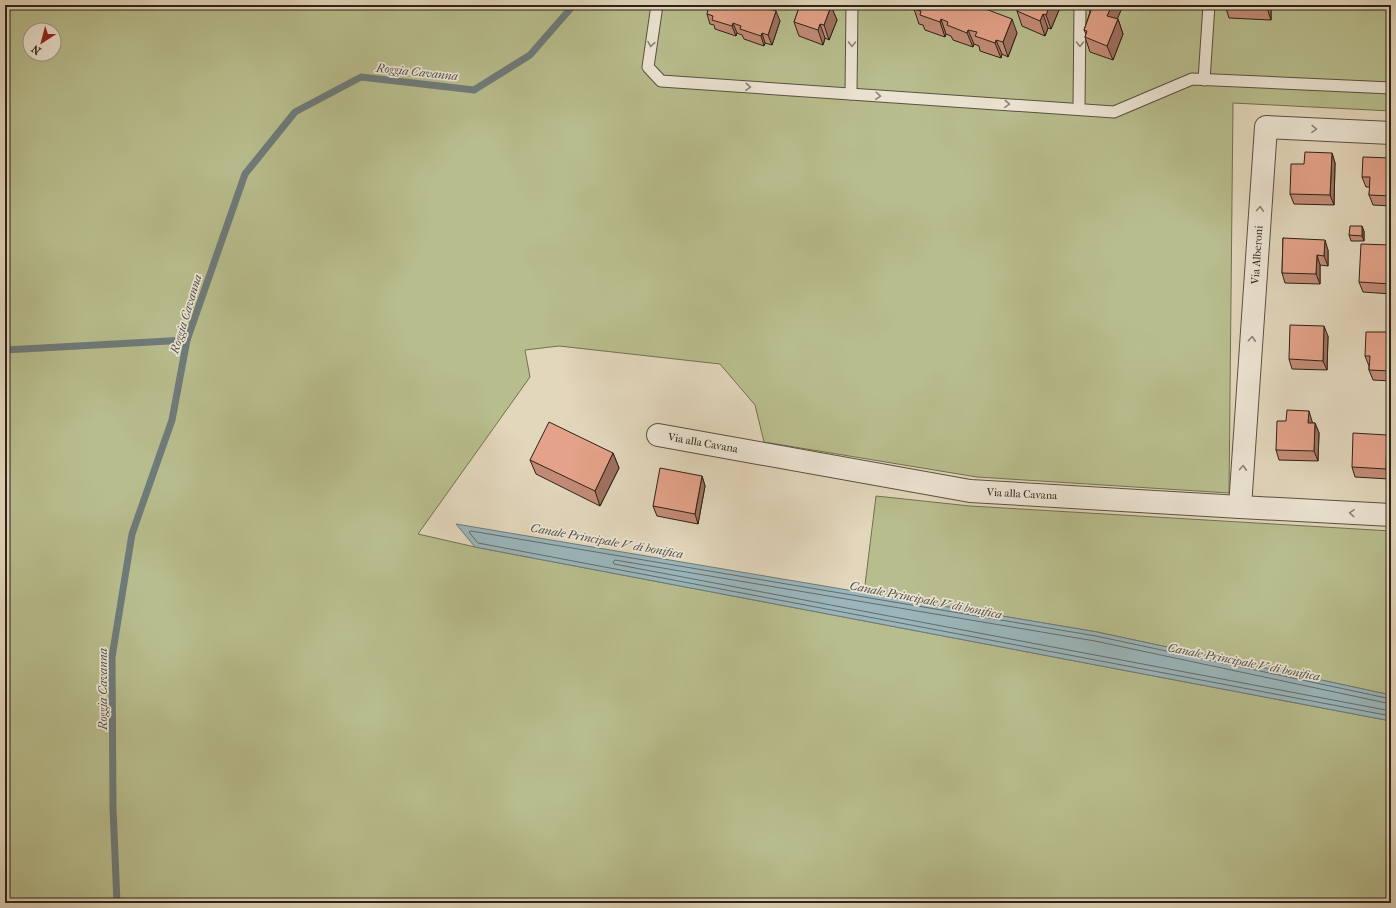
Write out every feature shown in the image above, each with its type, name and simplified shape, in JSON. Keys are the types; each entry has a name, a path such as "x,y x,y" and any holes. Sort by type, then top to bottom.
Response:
{"street":[{"name":"Via Alberoni","path":"1240,507 1266,127 1391,133"},
{"name":"Via alla Cavana","path":"658,435 970,491 1240,507 1391,514"}],"lane":[{"path":"657,5 648,67 661,81 1114,112 1192,79 1391,88"},
{"path":"851,94 852,5"},
{"path":"1079,109 1080,5"},
{"path":"1204,80 1209,5"}],"green space":[{"path":"5,5 1391,5 1391,111 1233,103 1229,493 977,477 764,442 755,405 720,364 559,346 525,350 530,377 418,534 475,547 1391,721 1391,903 5,903"},
{"path":"876,496 970,506 1391,531 1391,695 1097,632 864,593"}],"water":[{"path":"456,524 1097,632 1391,695 1391,721 475,547"}],"building":[{"path":"709,5 757,5 776,11 768,35 762,33 761,36 740,29 741,26 733,23 732,26 712,20 713,16 707,14"},
{"path":"800,5 831,6 824,25 820,24 818,30 794,22"},
{"path":"915,5 975,5 1012,19 1003,42 996,40 995,43 975,36 977,32 968,30 967,33 947,25 948,22 941,19 940,22 920,15 921,11 914,9"},
{"path":"1019,5 1050,5 1046,15 1043,14 1040,21 1017,11"},
{"path":"1093,5 1112,5 1107,16 1118,19 1107,46 1085,37 1087,31 1084,30"},
{"path":"1305,152 1332,153 1330,195 1290,194 1291,164 1304,164"},
{"path":"1363,157 1391,158 1391,196 1369,195 1370,177 1362,177"},
{"path":"1350,226 1362,226 1362,236 1349,235"},
{"path":"1283,238 1325,240 1324,256 1317,255 1316,274 1282,273"},
{"path":"1361,244 1391,245 1391,284 1359,282"},
{"path":"1290,325 1324,326 1323,361 1289,359"},
{"path":"1366,332 1390,332 1391,371 1369,370 1370,356 1365,356"},
{"path":"1287,410 1309,411 1308,423 1315,423 1314,451 1276,450 1277,421 1286,421"},
{"path":"549,422 613,453 595,491 530,460"},
{"path":"1353,433 1387,435 1386,469 1352,467"},
{"path":"660,468 702,476 695,514 653,506"}],"waterway":[{"name":"Roggia Cavanna","path":"117,903 113,808 112,657 132,534 172,420 187,340 245,174 295,112 361,77 474,90 530,55 571,8 571,5"},
{"path":"5,350 187,340"}],"water label":[{"name":"Canale Principale V di bonifica","path":"607,541"},
{"name":"Canale Principale V di bonifica","path":"926,600"},
{"name":"Canale Principale V di bonifica","path":"1244,662"}]}
